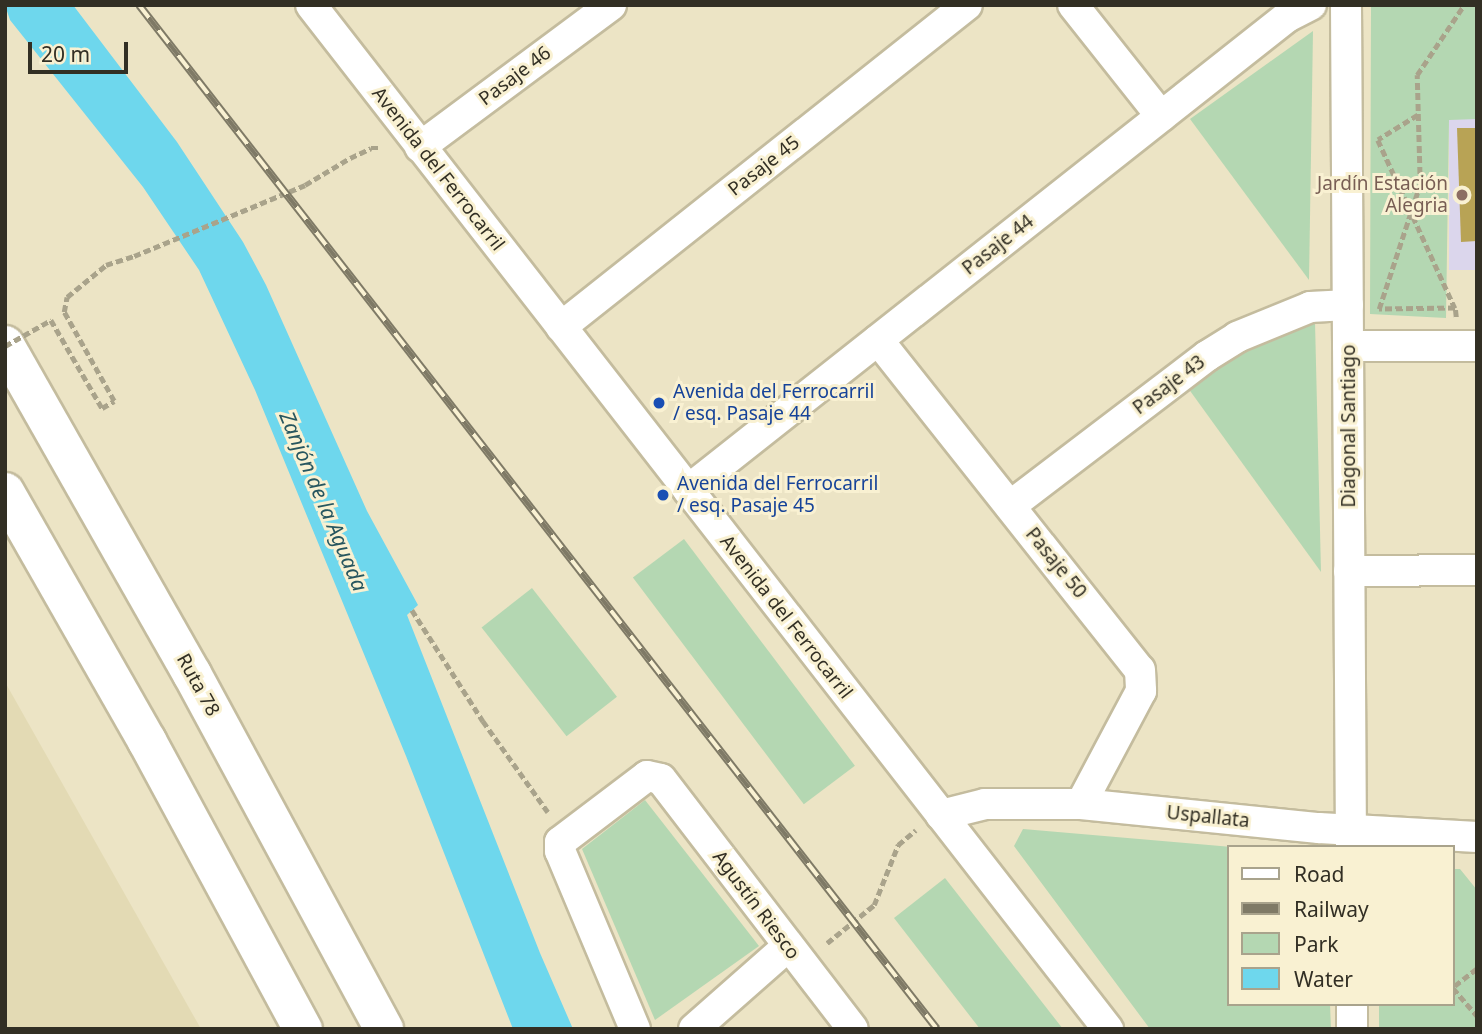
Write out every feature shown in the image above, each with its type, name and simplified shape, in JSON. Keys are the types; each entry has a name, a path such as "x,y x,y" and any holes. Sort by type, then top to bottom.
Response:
{"highway":[{"name":"Ruta 78","path":"5,345 199,686 384,1029"},
{"path":"5,492 147,741 303,1029"}],"street":[{"name":"Avenida del Ferrocarril","path":"311,5 1108,1029"},
{"name":"Pasaje 46","path":"420,147 611,5"},
{"name":"Pasaje 45","path":"561,327 967,5"},
{"path":"1073,5 1161,116"},
{"name":"Pasaje 44","path":"688,490 1287,17 1311,5"},
{"name":"Diagonal Santiago","path":"1346,5 1351,839"},
{"name":"Pasaje 43","path":"1010,506 1207,356 1237,337 1310,307 1348,305"},
{"name":"Pasaje 50","path":"878,340 1140,670 1141,691 1081,804"},
{"path":"1348,346 1468,346"},
{"path":"1349,571 1477,570"},
{"name":"Agustín Riesco","path":"563,843 647,776 661,779 853,1029"},
{"name":"Uspallata","path":"941,815 964,807 1002,803 1081,804 1351,839 1474,840"},
{"path":"563,843 635,1029"},
{"path":"694,1029 794,955"},
{"path":"1352,1006 1352,1029"}],"path":[{"path":"1455,308 1379,309 1420,184 1417,75 1464,5"},
{"path":"1418,115 1378,140 1455,308 1468,346"},
{"path":"5,345 51,320 102,408 114,401 64,312 67,297 93,273 117,259 134,256 321,177 371,148 420,147"},
{"path":"412,610 563,843"},
{"path":"794,955 874,905 898,845 911,832 941,815"},
{"path":"1454,987 1477,969"},
{"path":"1454,989 1477,1016"}],"shaded area":[{"name":"Jardín Estación Alegria","path":"1449,119 1477,119 1477,270 1449,270"},
{"path":"5,682 201,1029 5,1029"}],"green space":[{"path":"1371,5 1477,5 1477,119 1449,120 1446,318 1370,314"},
{"path":"1313,31 1309,280 1190,119"},
{"path":"1315,322 1321,572 1188,388 1235,349 1276,328"},
{"path":"684,539 855,766 804,804 633,578"},
{"path":"532,588 617,697 567,736 482,627"},
{"path":"645,800 759,946 655,1020 582,849"},
{"path":"1023,829 1226,846 1226,1006 1330,1006 1331,1029 1150,1029 1014,846"},
{"path":"1454,869 1460,869 1477,890 1477,1029 1379,1029 1379,1006 1454,1006"},
{"path":"945,878 1063,1029 980,1029 894,918"}],"water":[{"name":"Zanjón de la Aguada","path":"5,5 73,5 177,142 243,242 266,285 367,511 418,605 407,615 540,953 573,1029 513,1029 406,756 255,390 199,270 143,187 10,20"}],"building":[{"path":"1457,128 1477,128 1477,241 1461,242"}],"railway":[{"path":"139,5 937,1029"}],"place":[{"name":"Jardín Estación Alegria","path":"1462,195"},
{"name":"Avenida del Ferrocarril / esq. Pasaje 44","path":"659,403"},
{"name":"Avenida del Ferrocarril / esq. Pasaje 45","path":"663,495"}]}
